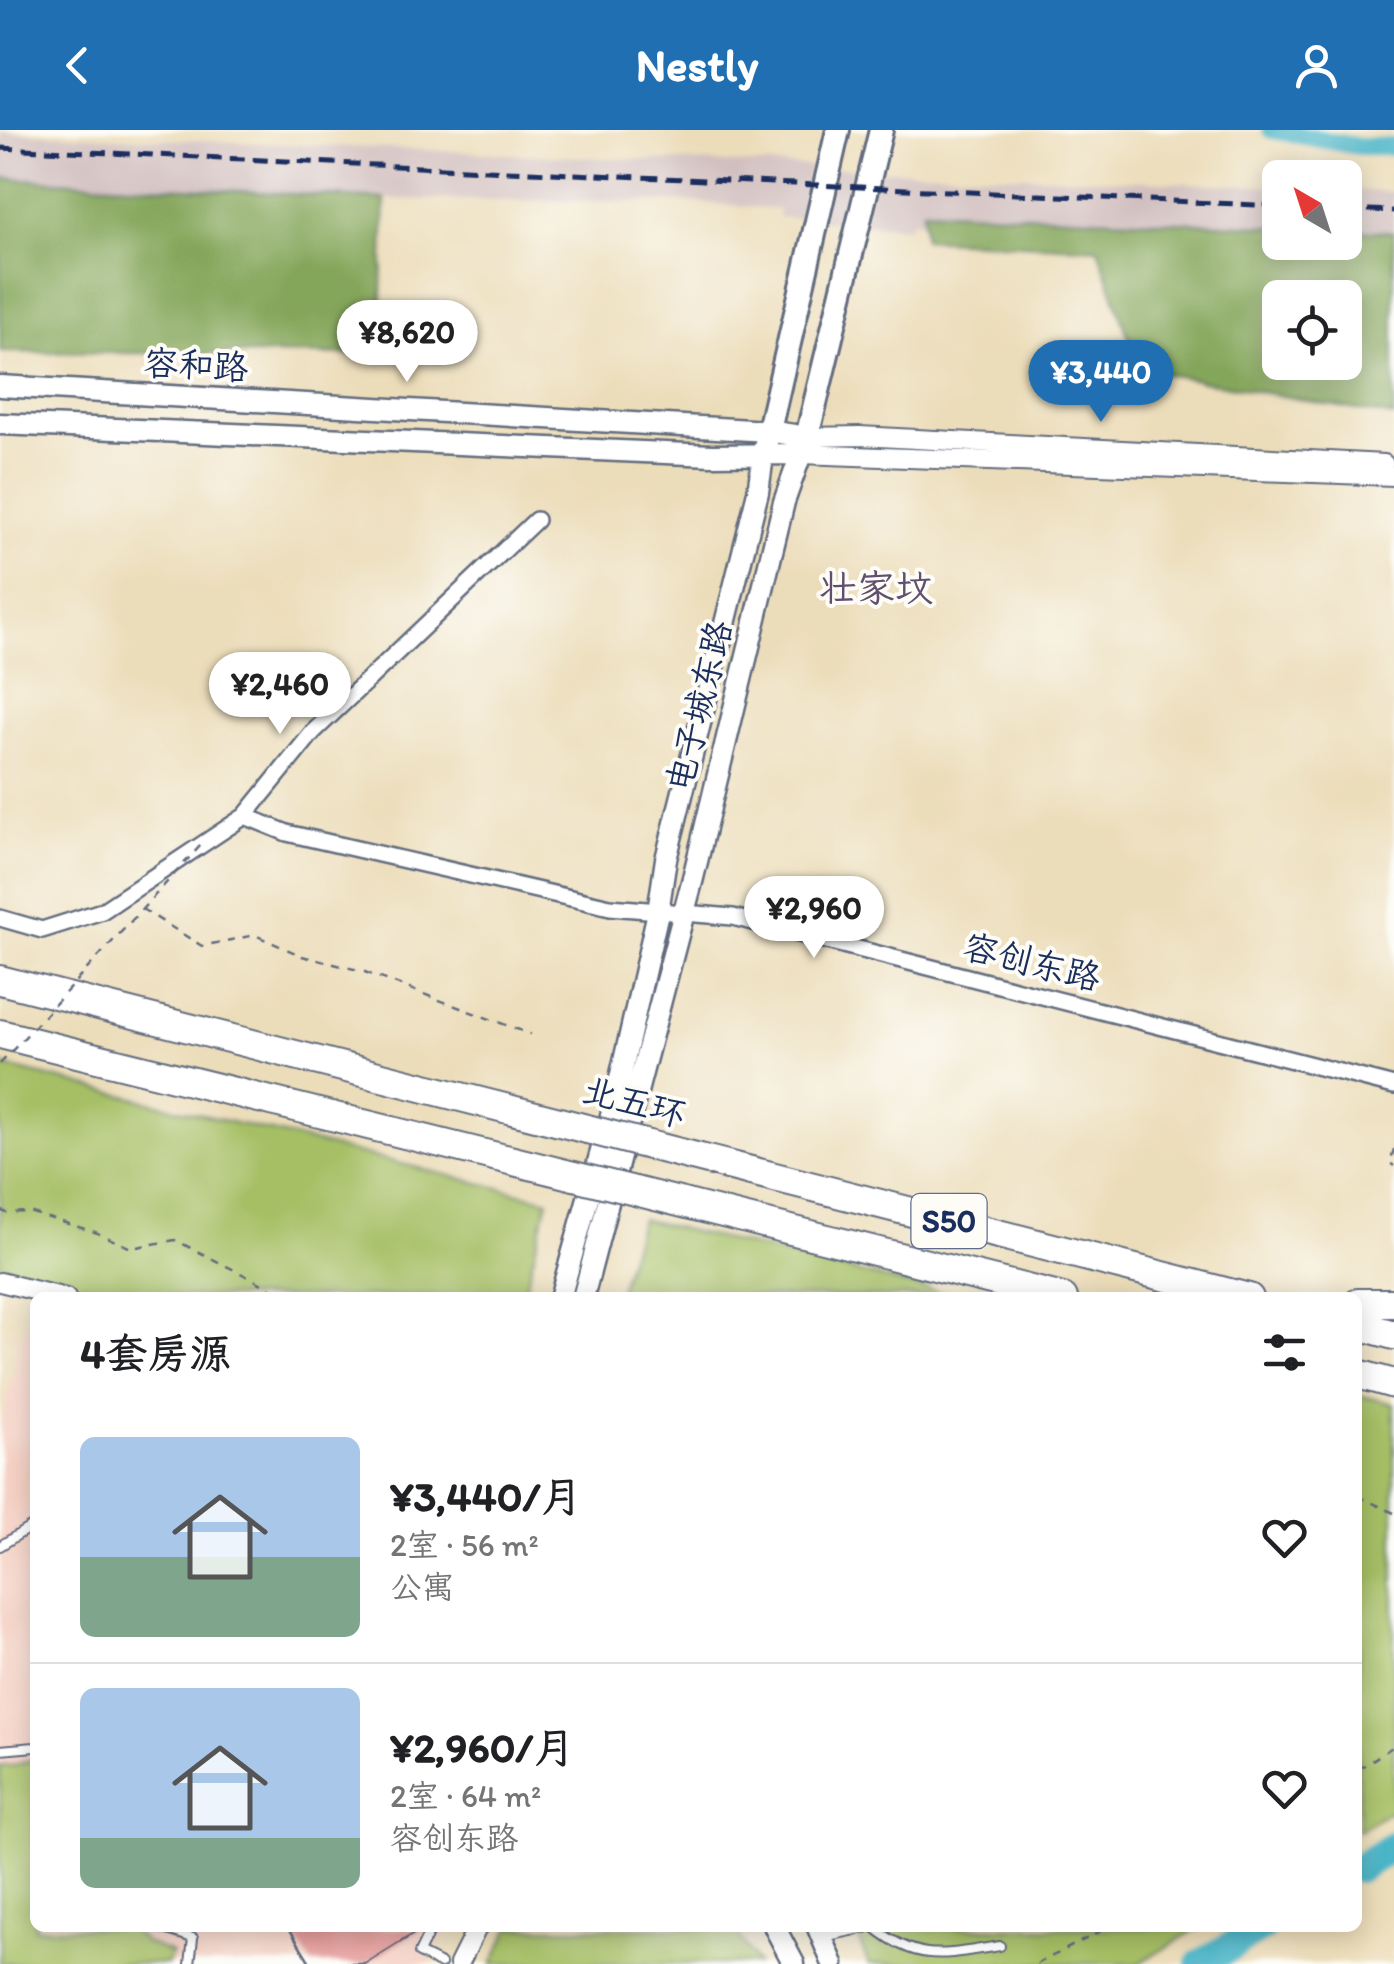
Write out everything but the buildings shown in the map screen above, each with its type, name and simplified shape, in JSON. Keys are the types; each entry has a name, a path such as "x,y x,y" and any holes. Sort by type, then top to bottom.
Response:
{"highway":[{"name":"北五环","path":"0,980 1226,1292"},
{"name":"S50","path":"0,1034 1039,1292"},
{"path":"1362,1303 1394,1304"},
{"path":"1362,1327 1394,1335"},
{"path":"1362,1375 1394,1384"}],"main road":[{"name":"电子城东路","path":"562,1292 614,1105 680,794 758,492 768,431 838,130"},
{"name":"电子城东路","path":"585,1292 784,502 804,446 880,130"},
{"name":"容和路","path":"0,386 768,431 804,446"},
{"name":"容和路","path":"0,424 763,456 804,446"},
{"path":"777,1932 794,1964"},
{"path":"820,1932 833,1964"}],"street":[{"path":"804,446 860,436 1394,464"},
{"path":"804,446 1394,476"},
{"path":"0,918 42,930 102,911 245,816 313,732 536,520"},
{"name":"容创东路","path":"245,816 287,833 610,907 733,917 1394,1086"},
{"path":"0,1282 41,1292"},
{"path":"459,1964 475,1932"}],"lane":[{"path":"0,1546 30,1527"},
{"path":"0,1750 30,1747"},
{"path":"174,1932 193,1938 190,1964"},
{"path":"430,1932 419,1953 441,1964"},
{"path":"879,1932 895,1946 923,1958 1000,1946"}],"path":[{"path":"0,1064 202,845"},
{"path":"142,909 202,946 255,935 302,956 362,971 530,1034"},
{"path":"1394,1150 1390,1163 1394,1166"},
{"path":"0,1210 29,1212 95,1232 131,1248 175,1240 278,1292"},
{"path":"1362,1498 1394,1513"},
{"path":"1362,1766 1394,1746"},
{"path":"1037,1964 1100,1932"}],"shaded area":[{"path":"0,132 1262,186 1262,246 911,221 909,227 778,217 779,209 691,202 385,199 0,178"},
{"path":"1362,191 1394,192 1394,256 1362,254"},
{"path":"25,1325 30,1326 30,1932 446,1932 430,1964 0,1964 0,1424"}],"green space":[{"path":"0,178 385,199 380,355 0,352"},
{"path":"923,210 1262,226 1262,260 1362,260 1362,231 1394,232 1394,417 1139,369 1098,248 924,239"},
{"path":"0,1065 548,1200 524,1292 113,1292 0,1265"},
{"path":"641,1219 939,1292 619,1292"},
{"path":"1362,1396 1394,1404 1394,1809 1362,1829"},
{"path":"30,1761 30,1932 134,1932 146,1943 172,1953 168,1964 0,1964 0,1766"},
{"path":"508,1932 737,1932 757,1964 492,1964"},
{"path":"856,1932 1191,1932 1138,1964 869,1964"}],"waterway":[{"path":"1271,130 1356,146 1394,147"},
{"path":"1362,1866 1394,1846"},
{"path":"1201,1964 1254,1932"}],"railway":[{"path":"0,148 1262,205"},
{"path":"1362,210 1394,211"}],"district":[{"name":"壮家坟","path":"876,588"}]}
